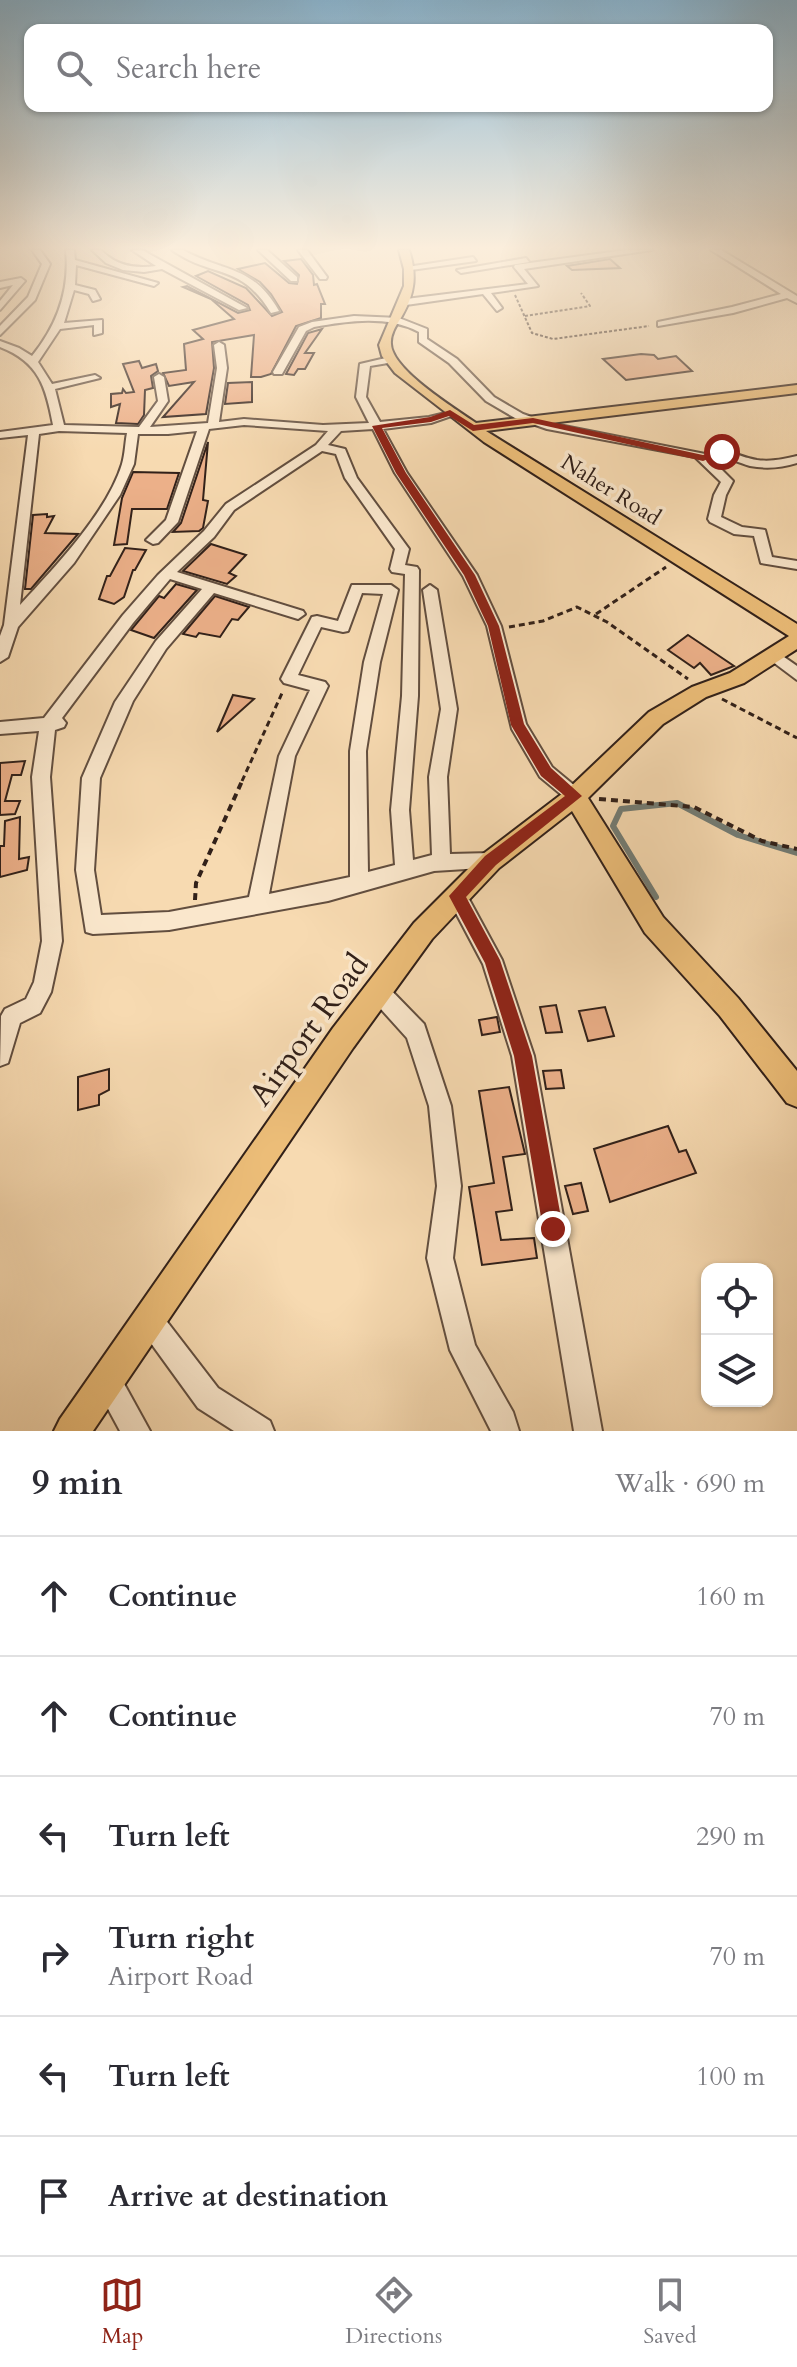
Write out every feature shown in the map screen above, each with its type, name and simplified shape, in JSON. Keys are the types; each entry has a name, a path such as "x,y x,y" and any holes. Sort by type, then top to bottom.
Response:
{"main road":[{"path":"390,360 383,345 385,332 396,319"},
{"name":"Naher Road","path":"390,360 450,413 797,633"},
{"path":"473,428 797,389"},
{"name":"Airport Road","path":"79,1426 149,1319 423,931 491,861 575,796 656,718 707,689 737,678 797,640"},
{"path":"575,796 654,925 729,1007 797,1093"}],"street":[{"path":"0,332 14,317"},
{"path":"33,362 54,337 62,317"},
{"path":"661,324 698,317"},
{"path":"278,372 302,329 325,323 396,319 424,331 422,340 453,361 490,399 533,421 703,458 722,452 741,461 763,464 787,464 797,459"},
{"path":"59,326 99,322 97,333"},
{"path":"0,344 14,348 33,362 51,387 59,428"},
{"path":"153,540 172,522 209,426 222,368 219,345"},
{"path":"0,354 14,348"},
{"path":"390,360 365,364 360,379 361,397 401,473 470,575 494,629 518,725 546,772 575,796"},
{"path":"11,625 69,560 114,495 138,430 163,401 159,377"},
{"path":"51,387 95,378"},
{"path":"0,435 59,428 138,430 244,422 377,426 431,420 450,413"},
{"path":"0,1055 12,1016 33,1006 44,985 52,941 41,777 54,723 92,664 167,574 209,534 230,507 320,447 338,427"},
{"path":"0,657 11,625 34,431"},
{"path":"320,447 341,451 351,478 402,549 397,569 412,570 410,696 400,810 405,871"},
{"path":"703,458 727,481 714,519 739,531 760,533 766,560 797,565"},
{"path":"167,574 298,614"},
{"path":"211,588 161,645 123,703 91,778 85,870 93,925 195,916 441,863 491,861"},
{"path":"257,905 287,756 320,686 289,679 317,621 343,627 357,588 391,590 374,649 358,751 359,883"},
{"path":"430,590 449,709 438,777 441,863"},
{"path":"774,655 797,674"},
{"path":"0,728 54,723"},
{"path":"457,896 492,960 523,1056 588,1431"},
{"path":"378,991 416,1032 440,1106 449,1186 440,1258 463,1350 505,1431"},
{"path":"149,1319 208,1398 260,1431"},
{"path":"107,1381 136,1431"}],"path":[{"path":"525,317 532,333 553,339 661,324"},
{"path":"596,614 680,558"},
{"path":"494,629 543,621 577,607 596,614 677,673 797,738"},
{"path":"195,916 196,883 289,679"},
{"path":"575,796 694,807 762,841 797,849"}],"building":[{"path":"231,317 321,317 296,326 271,374 261,377 251,377 254,335 212,342 214,368 206,414 163,417 194,382 169,386 163,373 186,370 184,344 203,339 193,330 234,319"},
{"path":"322,329 305,353 314,353 305,369 298,369 294,375 286,374 308,333"},
{"path":"654,355 658,359 676,356 692,371 626,380 603,359"},
{"path":"139,361 142,368 156,364 158,371 151,376 153,388 145,390 144,415 138,424 116,423 120,404 111,407 111,394 122,393 123,389 126,393 134,392 123,364"},
{"path":"252,382 252,402 225,404 228,383"},
{"path":"208,442 203,500 208,501 203,528 199,531 173,532 181,523"},
{"path":"133,472 179,473 167,509 132,509 127,544 114,545 122,498"},
{"path":"47,514 47,517 54,516 45,533 78,534 31,589 25,589 33,515"},
{"path":"211,544 246,555 229,573 236,576 227,584 183,571"},
{"path":"125,548 146,550 133,570 124,597 114,604 99,599 107,576 110,576"},
{"path":"176,584 197,590 154,638 131,630 159,596 164,598"},
{"path":"215,596 249,607 238,620 232,619 220,637 183,634"},
{"path":"688,635 734,666 711,675 700,663 694,668 668,650"},
{"path":"233,695 254,699 217,732"},
{"path":"25,761 21,775 12,775 5,801 20,801 15,814 0,815 0,763"},
{"path":"20,817 19,859 29,857 27,870 0,877 0,846 4,846 5,821"},
{"path":"556,1005 562,1032 546,1033 540,1007"},
{"path":"605,1007 614,1036 588,1041 579,1011"},
{"path":"497,1017 500,1032 482,1035 479,1020"},
{"path":"109,1069 109,1090 99,1095 99,1105 78,1110 78,1077"},
{"path":"561,1070 564,1088 546,1089 543,1071"},
{"path":"509,1087 525,1154 503,1157 512,1210 496,1212 501,1240 534,1238 537,1258 482,1265 469,1187 494,1183 479,1091"},
{"path":"668,1126 679,1152 686,1150 696,1173 610,1202 594,1149"},
{"path":"581,1183 588,1211 573,1214 565,1186"}],"waterway":[{"path":"656,897 613,826 621,809 677,803 738,835 797,853"}],"route":[{"path":"553,1229 523,1056 492,960 457,896 491,861 575,796 546,772 518,725 494,626 470,575 401,473 377,426 431,420 450,413 473,428 533,421 699,454 703,458 722,452"}]}
